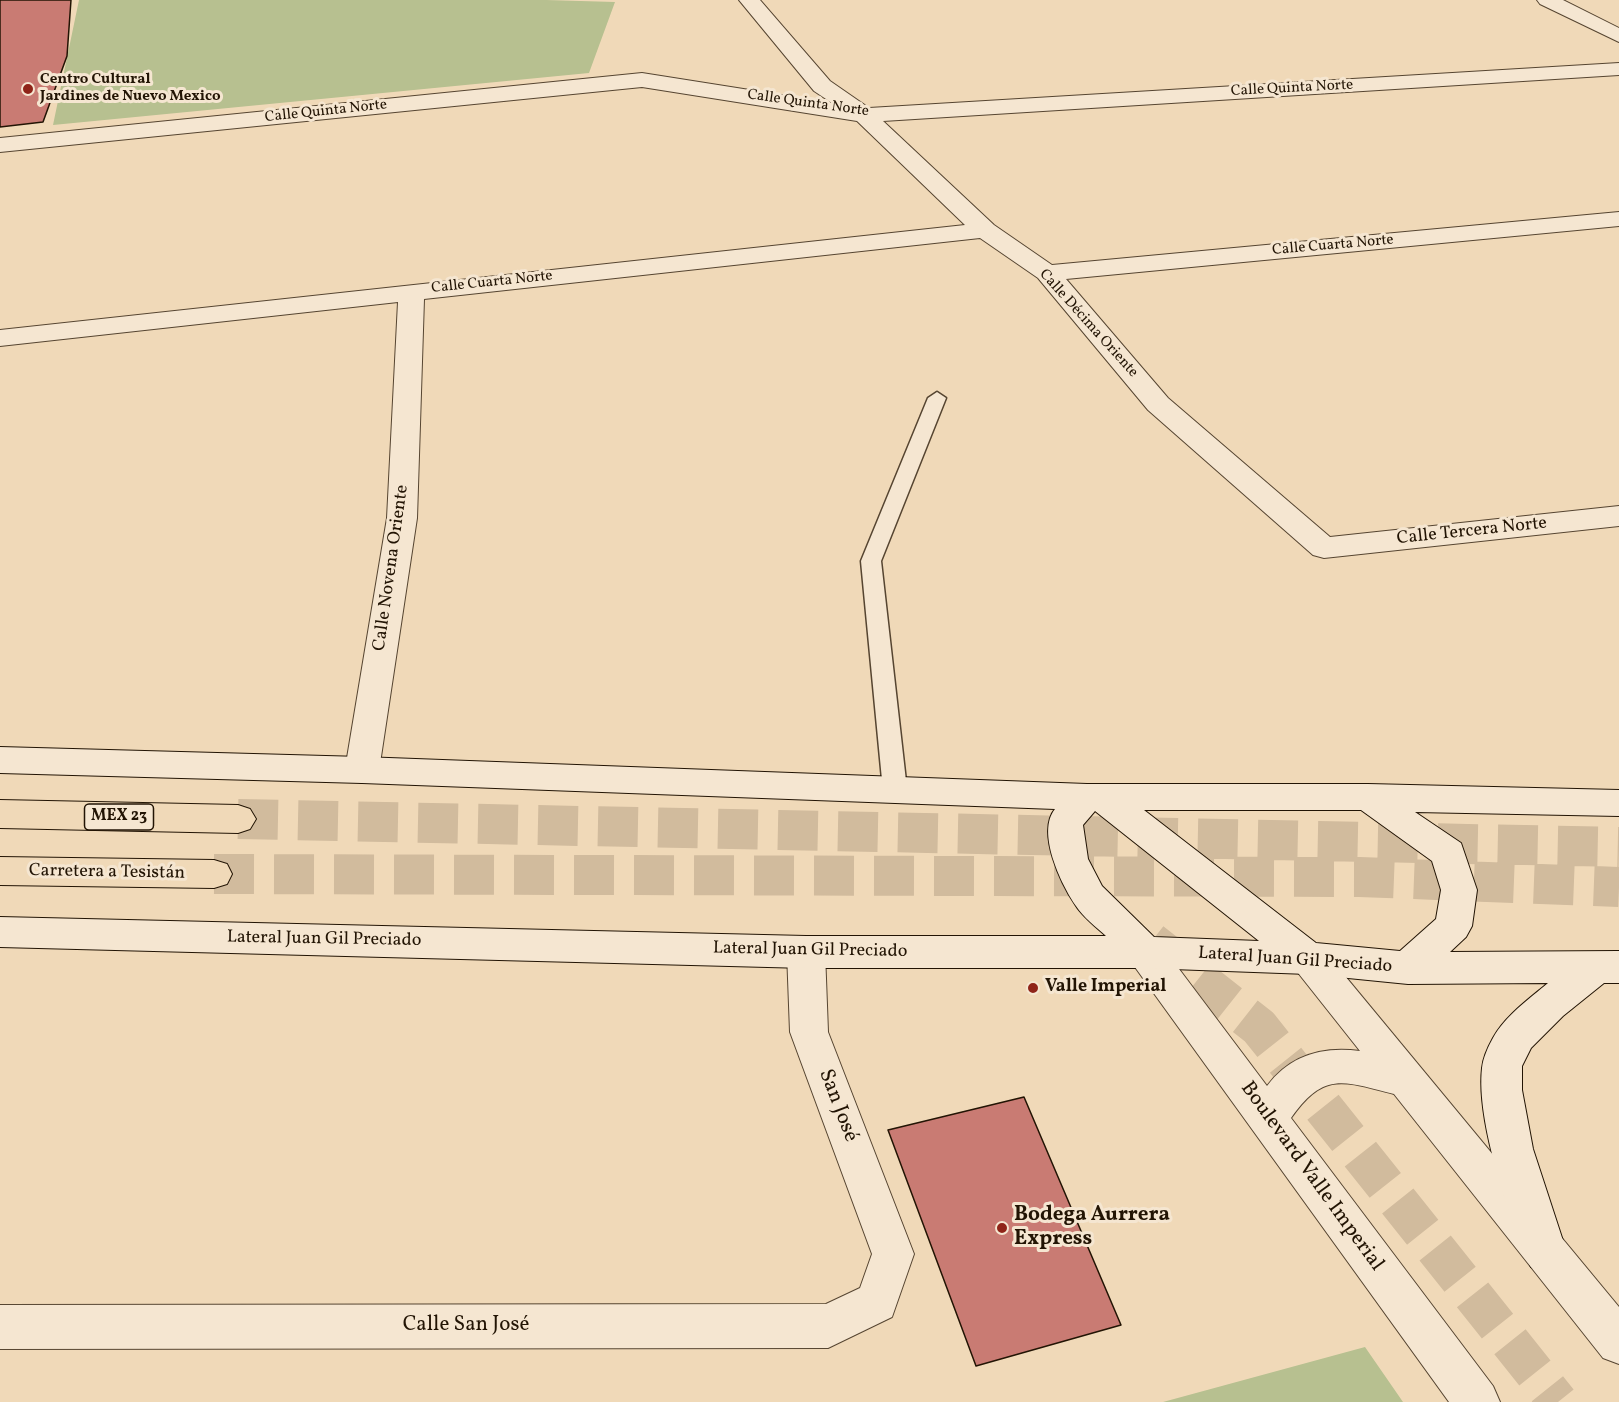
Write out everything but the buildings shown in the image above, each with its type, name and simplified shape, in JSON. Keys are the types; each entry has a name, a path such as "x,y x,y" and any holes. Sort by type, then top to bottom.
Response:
{"main road":[{"name":"MEX 23","path":"0,814 238,819"},
{"name":"Carretera a Tesistán","path":"0,871 214,874"}],"street":[{"name":"Calle Décima Oriente","path":"749,0 822,86 864,115 985,230 1047,273 1158,404 1324,548"},
{"path":"1547,0 1619,36"},
{"name":"Calle Quinta Norte","path":"0,145 642,80 864,115 1619,69"},
{"name":"Calle Cuarta Norte","path":"1047,273 1619,219"},
{"name":"Calle Cuarta Norte","path":"0,338 985,230"},
{"name":"Calle Novena Oriente","path":"362,770 402,518 411,292"},
{"name":"Calle Tercera Norte","path":"1324,548 1619,516"},
{"path":"0,760 362,770 1094,797 1368,797 1619,803"},
{"path":"1094,797 1308,958 1619,1342"},
{"name":"Boulevard Valle Imperial","path":"1094,797 1065,822 1070,859 1089,896 1145,952 1478,1402"},
{"path":"1368,797 1448,853 1459,890 1453,926 1408,969"},
{"name":"Lateral Juan Gil Preciado","path":"0,932 806,952 1145,952 1308,958 1408,969 1608,967"},
{"name":"San José","path":"806,952 808,1032 893,1254"},
{"path":"1546,1253 1504,1115 1501,1075 1507,1050 1534,1019 1608,967"},
{"path":"1267,1118 1294,1083 1314,1070 1340,1064 1405,1078"},
{"name":"Calle San José","path":"0,1327 828,1326 877,1302 893,1254"}],"lane":[{"path":"896,790 871,561 937,398"}],"green space":[{"path":"79,0 615,2 589,73 53,125"},
{"path":"1365,1347 1403,1402 1163,1402"}],"tunnel":[{"path":"238,819 1619,847"},
{"path":"214,874 1359,877 1619,887"},
{"path":"1151,942 1259,1027 1558,1402"}],"place":[{"name":"Centro Cultural Jardines de Nuevo Mexico","path":"28,89"},
{"name":"Valle Imperial","path":"1033,988"},
{"name":"Bodega Aurrera Express","path":"1002,1228"}]}
